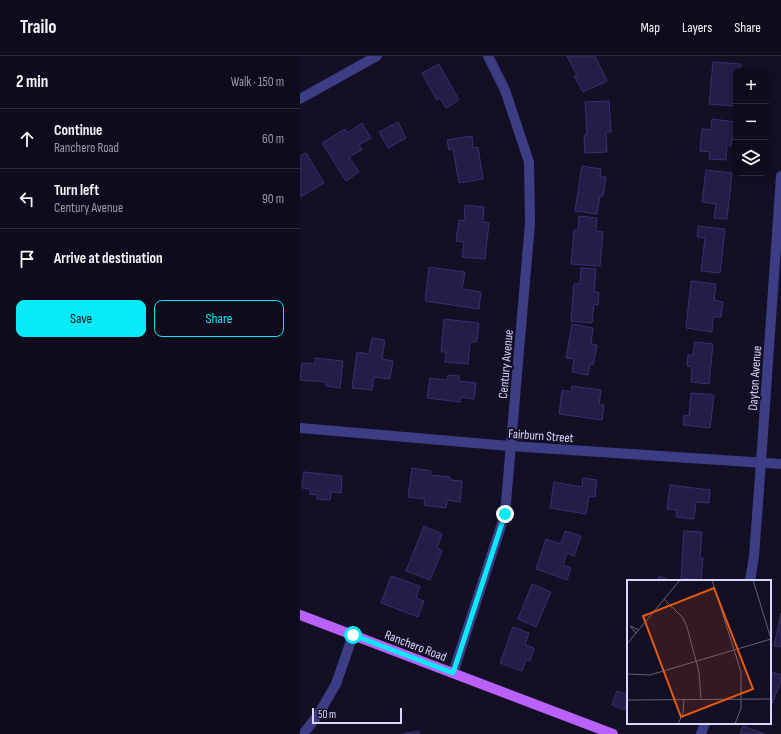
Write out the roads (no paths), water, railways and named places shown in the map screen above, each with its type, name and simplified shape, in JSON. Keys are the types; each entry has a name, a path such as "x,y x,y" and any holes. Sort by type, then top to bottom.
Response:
{"main road":[{"name":"Ranchero Road","path":"300,615 613,734"}],"street":[{"path":"300,99 377,56"},
{"name":"Century Avenue","path":"453,673 505,514 530,223 529,162 505,90 488,56"},
{"name":"Dayton Avenue","path":"750,580 754,556 762,462 781,176"},
{"name":"Fairburn Street","path":"300,428 510,446 781,464"},
{"path":"303,734 318,715 336,684 353,635"},
{"path":"700,734 705,724"}]}
